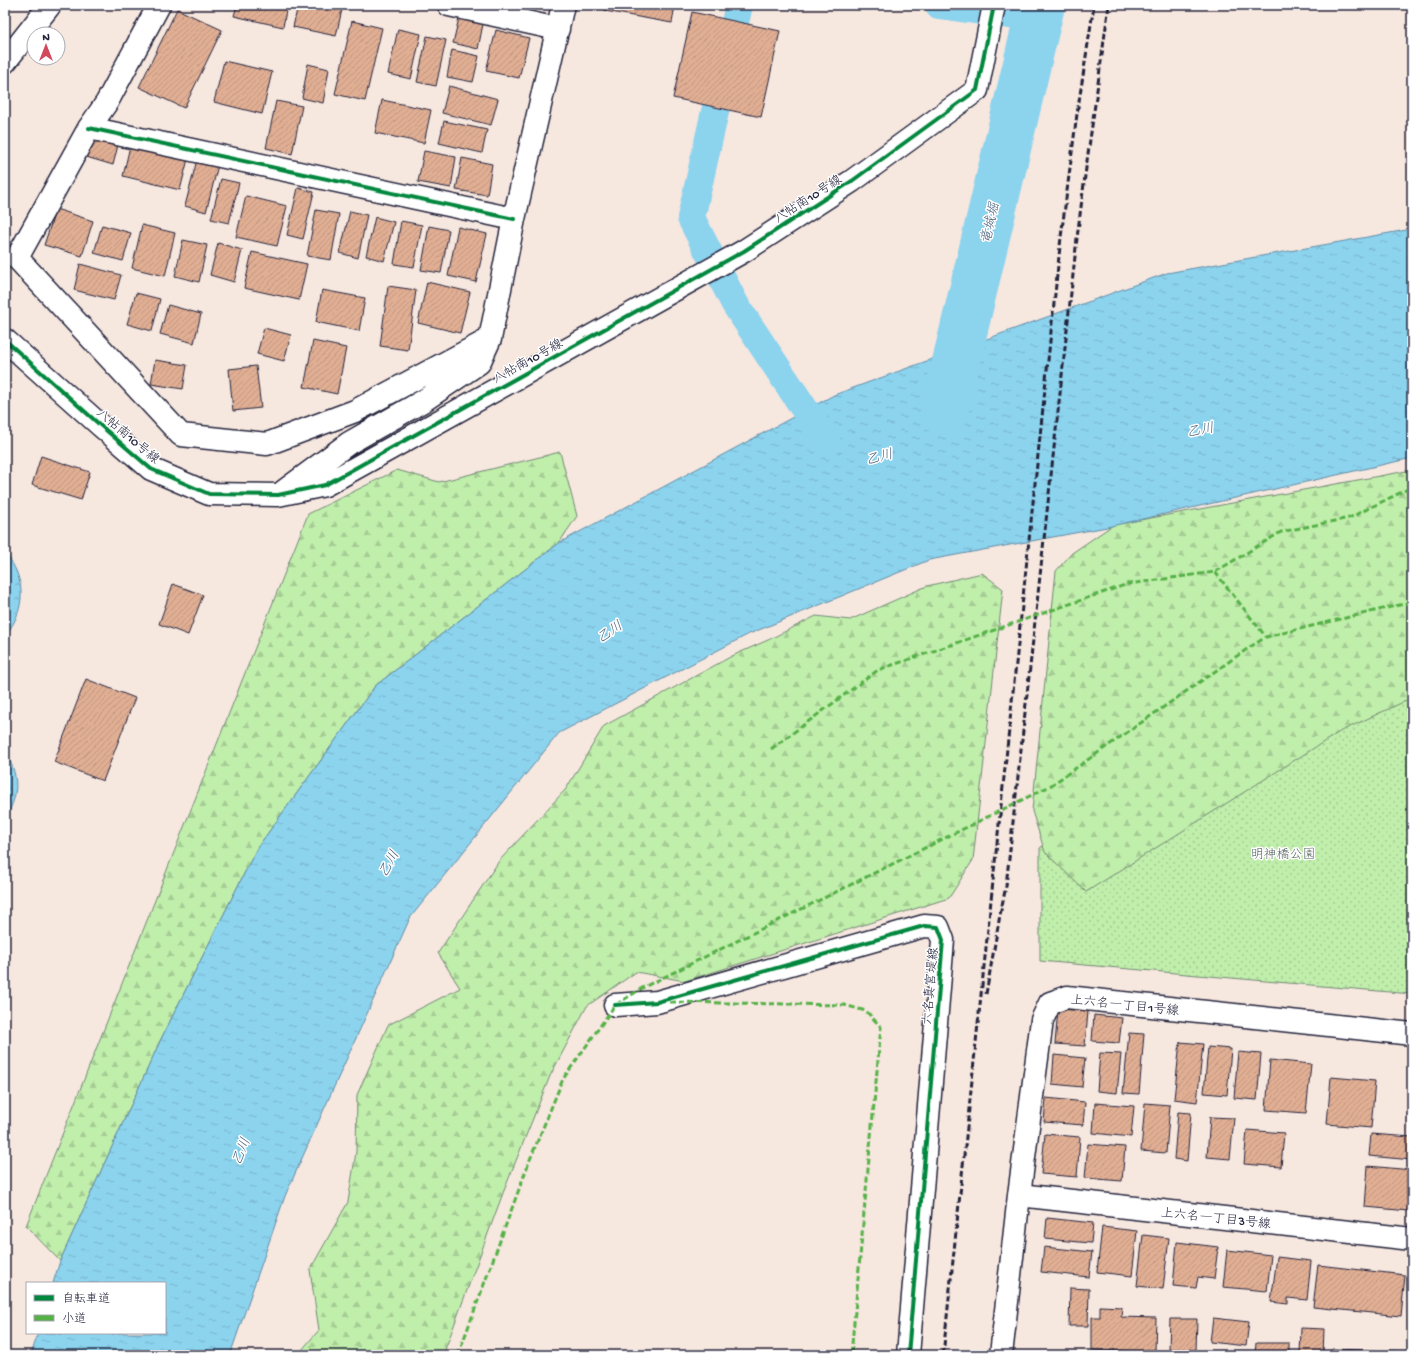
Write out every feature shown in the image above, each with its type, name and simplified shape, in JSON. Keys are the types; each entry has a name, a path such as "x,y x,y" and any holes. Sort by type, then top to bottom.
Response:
{"street":[{"path":"5,62 50,5"},
{"path":"159,5 108,102 89,128 17,258 182,435 267,444 355,411 490,338"},
{"path":"449,5 558,29"},
{"path":"278,496 349,444 423,401 480,362 490,338 514,219 563,5"},
{"name":"八帖南10号線","path":"5,340 151,469 209,494 278,496 325,485 744,251 852,181 977,90 994,5"},
{"path":"89,128 514,219"},
{"name":"六名真宮堤線","path":"615,1005 657,1002 924,926 938,927 943,940 908,1355"},
{"name":"上六名一丁目1号線","path":"1001,1355 1019,1195 1042,1020 1050,1003 1067,997 1412,1034"},
{"name":"上六名一丁目3号線","path":"1019,1195 1412,1239"}],"green space":[{"path":"560,452 577,516 559,543 375,686 257,848 161,1039 60,1261 26,1226 308,514 397,470 439,482"},
{"path":"1412,470 1412,698 1341,731 1086,892 1045,852 1032,811 1056,571 1072,553 1113,525"},
{"path":"982,573 1003,589 973,860 949,898 685,981 636,972 587,1006 550,1076 503,1193 443,1355 300,1355 301,1351 319,1330 310,1270 348,1202 356,1152 357,1095 388,1025 460,988 438,953 499,861 566,789 604,726 732,656 816,616 850,620 927,586"},
{"name":"明神橋公園","path":"1412,640 1412,994 1040,961 1040,848 1365,655"}],"water":[{"name":"乙川","path":"1412,229 1412,458 1107,527 929,560 749,634 559,733 410,918 285,1196 230,1355 31,1355 38,1334 166,1334 166,1282 53,1282 60,1261 161,1039 257,848 375,686 559,543 834,395 1167,273"},
{"path":"5,552 17,573 21,594 17,615 5,636"},
{"path":"5,752 13,768 16,785 13,801 5,818"}],"building":[{"path":"237,5 287,5 283,27 234,16"},
{"path":"298,5 343,5 336,36 293,27"},
{"path":"606,5 675,5 672,23 605,11"},
{"path":"177,9 222,30 184,108 139,87"},
{"path":"692,12 780,31 761,117 673,98"},
{"path":"459,18 483,24 478,49 453,43"},
{"path":"352,21 382,28 365,101 335,94"},
{"path":"398,29 421,34 411,79 388,74"},
{"path":"496,30 529,38 519,78 486,71"},
{"path":"427,36 446,40 436,86 417,82"},
{"path":"452,50 479,56 473,82 447,77"},
{"path":"224,61 272,72 262,114 214,102"},
{"path":"308,64 329,69 323,103 302,98"},
{"path":"449,86 498,99 491,125 442,113"},
{"path":"382,100 431,110 424,143 375,133"},
{"path":"276,101 302,106 292,154 266,148"},
{"path":"444,121 487,130 482,153 439,143"},
{"path":"89,137 118,145 113,165 83,156"},
{"path":"130,146 188,159 180,190 123,176"},
{"path":"424,151 456,157 451,188 418,182"},
{"path":"462,158 492,164 487,195 456,190"},
{"path":"197,160 218,165 206,212 185,206"},
{"path":"221,179 239,183 229,223 211,219"},
{"path":"298,188 314,192 303,239 287,235"},
{"path":"246,196 287,206 277,246 236,237"},
{"path":"56,209 93,221 82,256 44,245"},
{"path":"316,210 339,214 331,260 307,256"},
{"path":"350,211 367,215 358,258 340,253"},
{"path":"375,217 394,222 384,261 366,256"},
{"path":"401,221 422,225 414,267 394,264"},
{"path":"102,225 131,233 123,261 94,253"},
{"path":"142,225 175,233 165,276 132,268"},
{"path":"429,226 449,230 441,273 421,270"},
{"path":"458,227 487,234 476,282 448,276"},
{"path":"183,240 207,245 199,282 175,276"},
{"path":"218,243 242,250 234,282 210,275"},
{"path":"252,252 307,264 299,300 244,288"},
{"path":"80,264 121,275 114,300 74,290"},
{"path":"427,282 470,292 460,333 418,323"},
{"path":"388,286 416,290 408,350 380,346"},
{"path":"322,290 365,298 359,331 316,322"},
{"path":"136,293 160,299 152,331 127,324"},
{"path":"168,305 201,314 194,343 160,334"},
{"path":"264,328 291,335 284,361 257,354"},
{"path":"313,341 346,348 337,394 304,387"},
{"path":"155,360 187,365 183,389 151,384"},
{"path":"256,366 261,408 233,411 229,369"},
{"path":"41,456 90,472 81,500 32,485"},
{"path":"173,584 203,595 188,635 159,624"},
{"path":"86,679 135,698 103,781 54,762"},
{"path":"1058,1009 1088,1011 1085,1046 1055,1044"},
{"path":"1094,1015 1122,1018 1119,1043 1092,1041"},
{"path":"1129,1033 1144,1034 1139,1094 1123,1093"},
{"path":"1180,1042 1203,1044 1197,1102 1174,1099"},
{"path":"1208,1047 1231,1049 1227,1095 1204,1093"},
{"path":"1238,1052 1261,1054 1257,1100 1234,1098"},
{"path":"1100,1053 1121,1054 1117,1093 1097,1091"},
{"path":"1054,1055 1085,1058 1082,1087 1052,1084"},
{"path":"1270,1060 1311,1064 1306,1113 1266,1110"},
{"path":"1331,1077 1375,1081 1371,1128 1327,1124"},
{"path":"1046,1098 1085,1102 1083,1125 1044,1122"},
{"path":"1095,1103 1134,1106 1131,1137 1093,1133"},
{"path":"1145,1103 1170,1105 1166,1153 1141,1151"},
{"path":"1178,1112 1191,1113 1187,1161 1174,1159"},
{"path":"1210,1117 1234,1118 1230,1159 1207,1157"},
{"path":"1247,1130 1284,1133 1281,1167 1244,1164"},
{"path":"1045,1134 1080,1137 1077,1177 1041,1174"},
{"path":"1371,1134 1412,1137 1412,1160 1369,1156"},
{"path":"1088,1144 1125,1147 1122,1181 1085,1178"},
{"path":"1368,1166 1412,1170 1409,1211 1365,1207"},
{"path":"1047,1218 1093,1223 1091,1243 1045,1239"},
{"path":"1102,1227 1137,1231 1132,1276 1097,1272"},
{"path":"1143,1235 1169,1238 1163,1289 1137,1286"},
{"path":"1177,1242 1218,1247 1214,1279 1198,1277 1196,1288 1173,1286"},
{"path":"1044,1247 1092,1252 1089,1277 1041,1272"},
{"path":"1227,1250 1271,1255 1267,1291 1223,1287"},
{"path":"1277,1257 1311,1261 1307,1300 1288,1298 1288,1304 1271,1302"},
{"path":"1318,1265 1405,1275 1401,1316 1313,1307"},
{"path":"1070,1288 1089,1289 1088,1326 1069,1326"},
{"path":"1100,1306 1122,1307 1121,1317 1156,1318 1155,1350 1144,1350 1144,1355 1127,1355 1127,1351 1092,1350 1092,1317 1100,1317"},
{"path":"1213,1318 1249,1322 1246,1346 1210,1342"},
{"path":"1170,1319 1197,1319 1196,1350 1169,1349"},
{"path":"1301,1328 1324,1329 1323,1355 1300,1355"},
{"path":"1256,1343 1289,1343 1289,1355 1255,1355"},
{"path":"1332,1349 1398,1351 1398,1355 1332,1355"}],"waterway":[{"path":"739,5 691,218 735,304 827,443"},
{"path":"939,5 1038,19"},
{"name":"竜城堀","path":"944,413 1041,5"}],"railway":[{"path":"943,1355 1061,237 1077,114 1094,5"},
{"path":"986,994 1006,886 1077,238 1109,5"}],"marked path":[{"path":"771,749 878,670 1128,584 1215,572 1281,532 1349,518 1410,488"},
{"path":"1215,572 1266,637"},
{"path":"458,1355 529,1162 563,1079 615,1005 644,987 1050,786 1266,637 1412,602"},
{"path":"670,1002 844,1005 866,1011 881,1027 851,1355"}],"cycle path":[{"path":"5,340 151,469 209,494 278,495 325,485 744,251 852,181 977,90 994,5"},
{"path":"89,128 514,219"},
{"path":"615,1005 657,1002 924,926 938,927 943,940 908,1355"}]}
